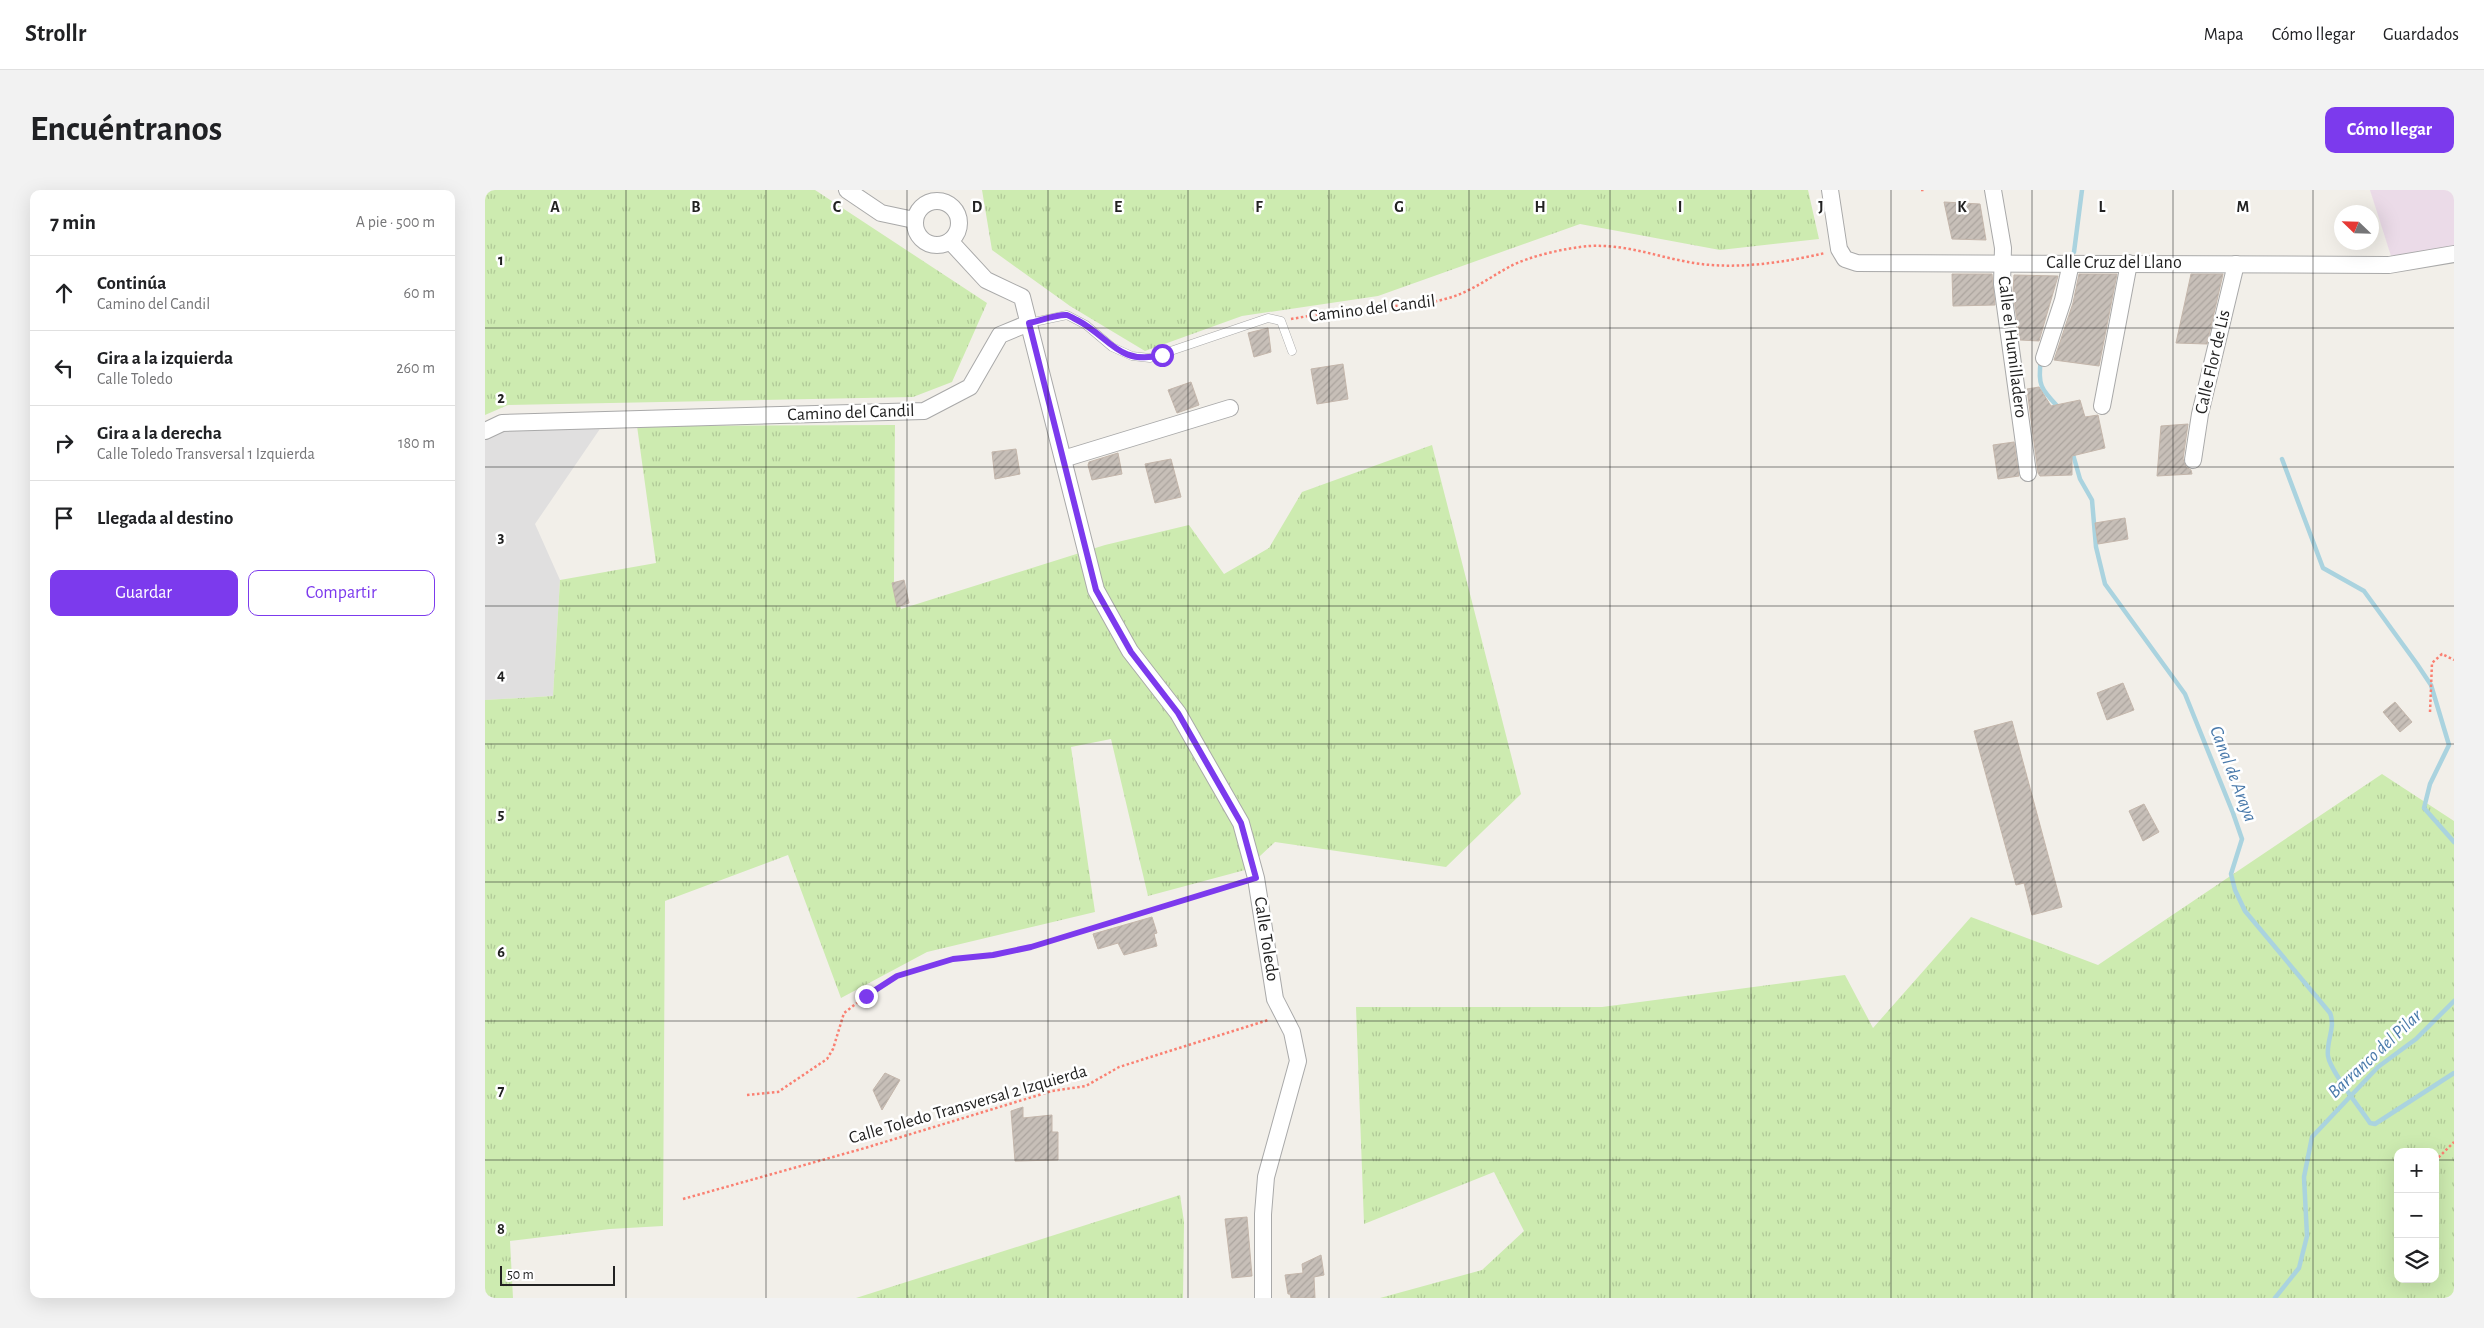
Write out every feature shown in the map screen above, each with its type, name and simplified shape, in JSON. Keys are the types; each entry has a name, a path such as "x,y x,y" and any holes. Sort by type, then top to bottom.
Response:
{"street":[{"path":"847,190 881,213 914,220"},
{"path":"1830,190 1839,249"},
{"name":"Calle el Humilladero","path":"1993,190 2003,248 2002,284 2029,474"},
{"path":"945,195 959,217 959,230 950,241 940,245 929,244 918,235 914,220 918,209 930,201 945,195"},
{"name":"Calle Toledo","path":"950,241 986,280 1022,297 1096,590 1131,652 1178,713 1241,823 1256,878 1275,999 1293,1032 1299,1061 1266,1177 1263,1214 1263,1298"},
{"name":"Calle Cruz del Llano","path":"1839,249 1845,259 1857,263 2389,264 2454,254"},
{"path":"2043,358 2063,300 2071,263"},
{"path":"2102,406 2129,264"},
{"name":"Calle Flor de Lis","path":"2193,460 2200,414 2237,264"},
{"name":"Camino del Candil","path":"485,431 502,423 923,411 970,387 999,335 1029,323"},
{"path":"1063,460 1230,408"}],"lane":[{"name":"Camino del Candil","path":"1029,323 1067,315 1086,325 1112,347 1132,356 1150,358 1268,318 1281,321 1292,351"}],"path":[{"path":"1921,190 1926,190"},
{"name":"Camino del Candil","path":"1281,321 1363,308 1416,306 1445,299 1469,292 1511,266 1558,251 1589,246 1626,246 1700,264 1725,266 1792,259 1839,249"},
{"path":"2430,712 2432,663 2442,654 2454,660"},
{"path":"747,1095 778,1092 827,1059 833,1049 844,1012 897,976 953,959 993,955 1031,947 1256,878"},
{"name":"Calle Toledo Transversal 2 Izquierda","path":"683,1199 865,1148 1052,1091 1086,1086 1119,1067 1283,1016"},
{"path":"2439,1157 2454,1142"}],"shaded area":[{"path":"2370,190 2454,190 2454,250 2391,256 2379,218 2379,205 2375,205"},
{"path":"606,420 535,524 560,580 553,696 485,700 485,431"}],"green space":[{"path":"485,190 815,190 987,303 952,382 913,397 508,405 485,415"},
{"path":"982,190 1808,190 1819,239 1720,250 1580,224 1378,296 1242,316 1145,351 1070,306 992,250"},
{"path":"895,425 894,582 901,609 1105,545 1189,525 1224,574 1269,548 1302,492 1432,445 1521,794 1446,867 1275,842 1245,870 1148,896 1111,739 1071,747 1095,912 927,952 841,998 788,855 665,901 663,1226 610,1229 510,1241 513,1298 485,1298 485,700 553,696 560,580 656,563 637,426"},
{"path":"2382,774 2454,821 2454,1298 1380,1298 1482,1270 1524,1231 1494,1172 1364,1224 1356,1007 1602,1007 1845,975 1873,1028 1971,917 2098,965"},
{"path":"1180,1195 1184,1222 1183,1298 856,1298"}],"building":[{"path":"1944,202 1980,204 1986,240 1952,239"},
{"path":"1952,274 1992,274 1995,305 1953,306"},
{"path":"2079,274 2117,274 2099,366 2054,360 2073,303"},
{"path":"2191,274 2223,274 2207,344 2176,343"},
{"path":"2014,275 2058,276 2039,341 2020,340 2013,293"},
{"path":"1268,328 1271,352 1254,357 1248,333"},
{"path":"1343,364 1348,399 1317,404 1311,369"},
{"path":"1191,382 1199,405 1177,413 1168,390"},
{"path":"2039,387 2051,406 2080,400 2085,417 2098,415 2105,448 2072,456 2072,475 2040,476 2038,473 2027,389"},
{"path":"2188,424 2183,459 2186,467 2191,470 2192,474 2157,476 2161,426"},
{"path":"2014,442 2019,476 1998,479 1993,445"},
{"path":"1016,449 1020,474 995,479 992,452"},
{"path":"1118,453 1122,474 1092,480 1089,462"},
{"path":"1171,459 1181,497 1155,503 1145,464"},
{"path":"2125,518 2128,539 2098,544 2095,523"},
{"path":"904,580 909,603 897,607 892,583"},
{"path":"2123,683 2134,710 2107,720 2097,693"},
{"path":"2395,702 2412,722 2400,732 2383,712"},
{"path":"2012,721 2062,907 2032,915 2024,883 2016,885 1974,731"},
{"path":"2144,804 2159,832 2143,841 2129,811"},
{"path":"1152,917 1157,933 1154,934 1157,946 1124,955 1118,943 1098,949 1093,934"},
{"path":"885,1073 900,1080 882,1110 873,1090"},
{"path":"1023,1107 1023,1118 1052,1115 1052,1132 1058,1132 1058,1160 1015,1161 1011,1111"},
{"path":"1247,1217 1252,1276 1232,1278 1225,1219"},
{"path":"1321,1255 1324,1275 1314,1277 1315,1298 1291,1298 1290,1294 1288,1294 1285,1275 1303,1273 1302,1264"}],"waterway":[{"name":"Canal de Araya","path":"2074,252 2082,190"},
{"name":"Canal de Araya","path":"2041,360 2040,382 2048,397 2059,408"},
{"name":"Canal de Araya","path":"2072,451 2080,479 2092,500 2096,547 2105,584 2185,694 2242,839 2231,874 2235,890 2245,911 2330,1013 2332,1024 2328,1056 2334,1071 2370,1123 2375,1124 2454,1073"},
{"path":"2282,459 2323,568 2364,591 2431,685 2449,745 2430,784 2424,808 2454,842"},
{"name":"Barranco del Pilar","path":"2275,1298 2299,1268 2307,1236 2304,1177 2312,1137 2378,1067 2416,1039 2454,1001"}],"route":[{"path":"866,996 897,976 953,959 993,955 1031,947 1256,878 1241,823 1178,713 1131,652 1096,590 1029,323 1067,315 1086,325 1112,347 1132,356 1150,358 1162,355"}]}
